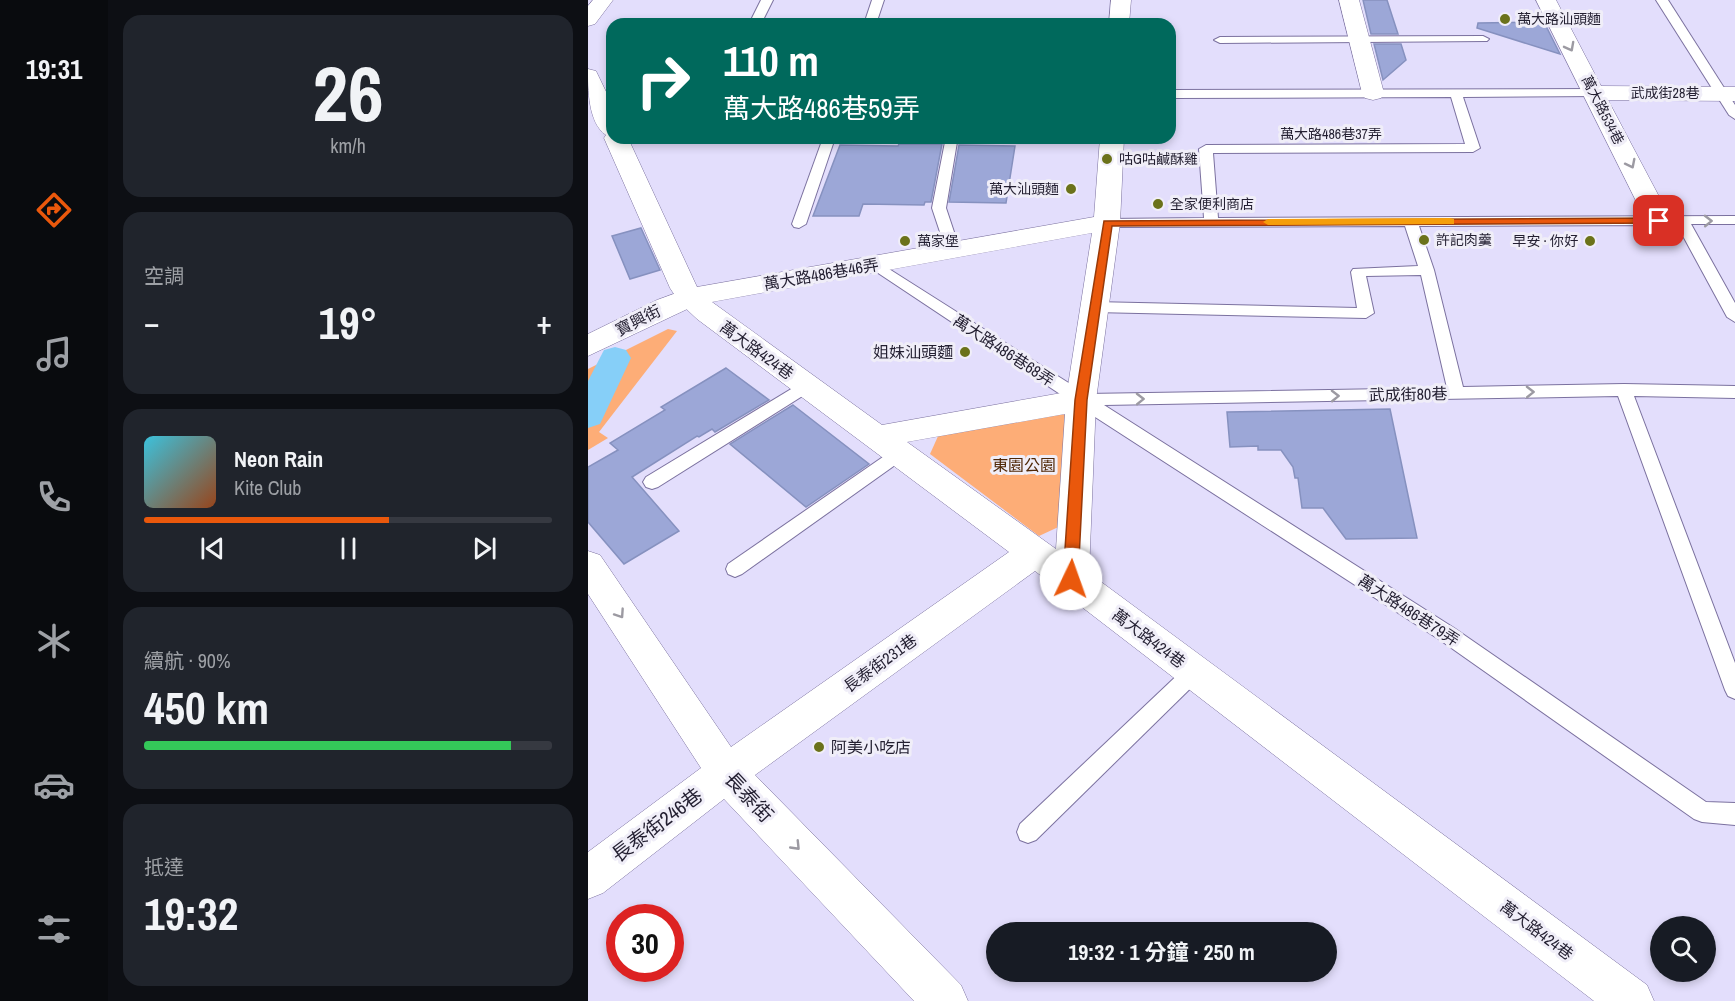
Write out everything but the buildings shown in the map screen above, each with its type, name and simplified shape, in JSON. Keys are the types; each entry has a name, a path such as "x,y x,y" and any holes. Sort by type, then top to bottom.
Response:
{"street":[{"path":"588,20 603,0"},
{"path":"1119,18 1120,0"},
{"path":"1349,0 1373,93"},
{"name":"萬大路534巷","path":"1545,0 1595,93 1670,221"},
{"path":"598,86 606,111"},
{"name":"武成街28巷","path":"1595,93 1728,94"},
{"name":"萬大路424巷","path":"619,144 690,297 718,322 1071,579 1631,1001"},
{"path":"1071,579 1081,400 1107,223 1112,144"},
{"name":"萬大路486巷46弄","path":"690,297 1107,223"},
{"name":"寶興街","path":"588,345 690,297"},
{"name":"萬大路486巷68弄","path":"887,446 1081,400"},
{"name":"長泰街231巷","path":"726,773 1034,553"},
{"name":"長泰街","path":"588,565 726,773 945,1001"},
{"name":"長泰街246巷","path":"588,878 726,773"}],"lane":[{"path":"758,18 767,0"},
{"path":"872,18 878,0"},
{"path":"1662,0 1728,94 1735,116"},
{"path":"1220,40 1483,39"},
{"name":"萬大路486巷37弄","path":"1212,222 1206,149 1473,148 1456,93"},
{"path":"1176,94 1595,93"},
{"path":"799,224 828,144"},
{"path":"951,144 939,208 953,250"},
{"path":"1107,223 1735,220"},
{"path":"1670,221 1735,317"},
{"path":"1411,222 1427,270 1456,393"},
{"name":"萬大路486巷68弄","path":"873,265 1081,400"},
{"path":"1094,307 1366,313 1358,272 1427,270"},
{"path":"652,482 806,386"},
{"path":"1624,390 1735,690"},
{"name":"武成街80巷","path":"1081,400 1624,390 1735,392"},
{"name":"萬大路486巷79弄","path":"1081,400 1447,633 1702,812 1735,814"},
{"path":"735,569 887,446"},
{"path":"1028,832 1194,672"}],"green space":[{"path":"668,329 677,331 599,432 608,438 588,450 588,369"},
{"name":"東園公園","path":"1055,410 1077,421 1067,523 1039,536 930,454 939,434"}],"waterway":[{"path":"588,416 615,358"}],"slow traffic":[{"path":"1268,222 1450,221"}],"place":[{"name":"萬大路汕頭麵","path":"1505,19"},
{"name":"咕G咕鹹酥雞","path":"1107,159"},
{"name":"萬大汕頭麵","path":"1071,189"},
{"name":"全家便利商店","path":"1158,204"},
{"name":"許記肉羹","path":"1424,240"},
{"name":"萬家堡","path":"905,241"},
{"name":"早安 · 你好","path":"1590,241"},
{"name":"姐妹汕頭麵","path":"965,352"},
{"name":"阿美小吃店","path":"819,747"}],"route":[{"path":"1071,579 1081,400 1107,223 1659,221"}]}
